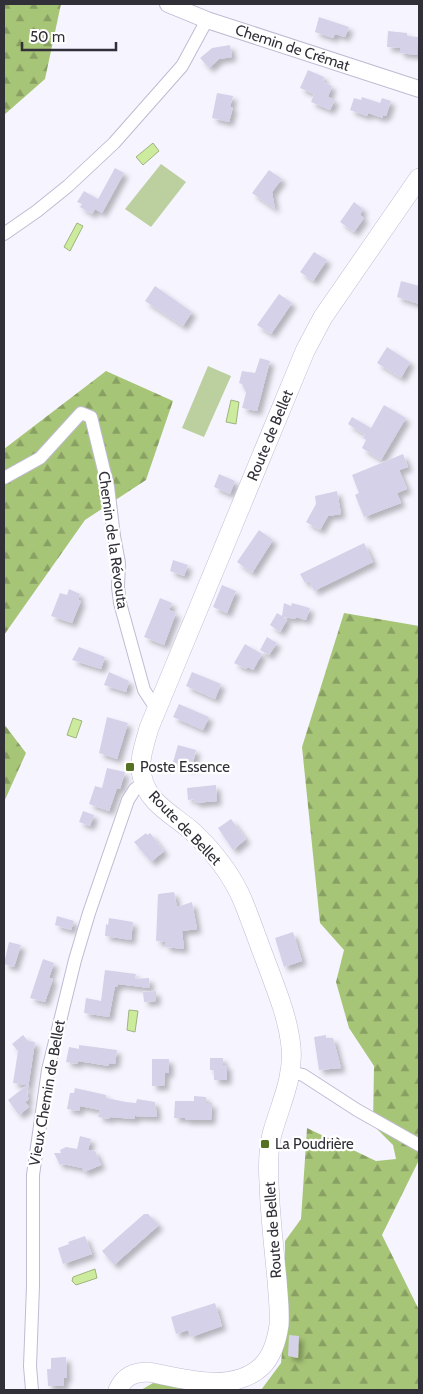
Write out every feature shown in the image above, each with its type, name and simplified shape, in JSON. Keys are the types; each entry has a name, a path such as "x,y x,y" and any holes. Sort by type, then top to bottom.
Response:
{"main road":[{"name":"Route de Bellet","path":"118,1390 124,1380 131,1374 141,1372 209,1382 230,1381 250,1376 264,1365 277,1336 279,1323 268,1183 272,1137 290,1072 291,1048 285,1017 242,900 218,860 191,830 160,806 149,793 143,783 141,765 144,747 157,710 311,338 354,270 419,178"}],"street":[{"name":"Chemin de Crémat","path":"168,4 206,20 419,89"},
{"path":"4,234 68,186 114,143 182,66 206,20"},
{"name":"Chemin de la Révouta","path":"4,478 40,458 81,413 91,417 108,488 119,563 118,587 120,603 144,690 157,710"},
{"name":"Vieux Chemin de Bellet","path":"32,1390 30,1366 33,1286 33,1175 51,1056 89,913 128,800 135,789 143,783"},
{"path":"290,1072 303,1076 357,1110 419,1145"}],"shaded area":[{"path":"153,143 159,151 143,165 136,157"},
{"path":"161,164 186,182 151,227 125,209"},
{"path":"77,223 83,226 70,251 64,247"},
{"path":"208,366 231,376 204,437 182,428"},
{"path":"231,400 239,402 236,424 226,422"},
{"path":"73,718 82,721 76,738 67,735"},
{"path":"129,1010 138,1011 135,1032 127,1030"},
{"path":"95,1269 97,1278 76,1285 72,1281 73,1277"}],"green space":[{"path":"4,4 61,4 45,79 4,115"},
{"path":"106,371 173,401 146,480 85,520 4,635 4,449"},
{"path":"344,613 419,626 419,1160 382,1235 419,1310 419,1390 261,1390 281,1363 285,1320 285,1241 301,1219 307,1128 376,1161 396,1159 393,1145 373,1125 374,1066 349,1028 336,982 344,950 320,923 302,747"},
{"path":"4,724 26,753 4,802"},
{"path":"153,1383 204,1390 141,1390"}],"building":[{"path":"319,17 349,27 345,37 335,34 333,38 315,32"},
{"path":"388,31 407,33 407,36 418,37 417,55 400,53 400,48 387,47"},
{"path":"230,45 232,57 219,59 209,68 200,58 212,48"},
{"path":"308,70 324,77 323,82 332,86 328,97 335,100 330,110 311,102 314,94 300,88"},
{"path":"217,93 233,96 230,107 233,107 229,122 212,118"},
{"path":"362,97 380,103 382,98 391,101 386,116 383,115 383,118 368,113 367,116 350,110 354,98 361,100"},
{"path":"115,168 124,173 102,213 95,209 92,214 80,207 82,204 77,202 84,191 98,199"},
{"path":"269,170 282,179 272,192 275,209 252,193"},
{"path":"354,202 363,209 360,215 364,218 354,232 340,222"},
{"path":"314,252 327,260 313,281 300,272"},
{"path":"401,281 419,286 419,304 397,297"},
{"path":"155,286 192,312 183,326 145,301"},
{"path":"279,294 292,303 271,334 257,325"},
{"path":"387,347 410,362 401,378 377,363"},
{"path":"260,358 270,361 257,411 242,408 246,393 242,384 239,383 242,371 255,373"},
{"path":"384,405 406,418 381,460 362,448 366,440 363,438 365,435 348,424 352,417 371,428"},
{"path":"403,454 408,467 399,470 407,489 397,493 401,503 364,517 355,495 359,493 352,475"},
{"path":"219,474 235,481 230,494 214,487"},
{"path":"337,491 341,514 328,516 320,530 306,522 316,504 315,496"},
{"path":"259,530 273,540 252,573 237,562"},
{"path":"364,543 373,562 314,591 309,581 305,583 300,574"},
{"path":"173,560 188,565 184,576 170,571"},
{"path":"222,585 236,591 227,613 213,607"},
{"path":"69,589 80,594 78,600 81,601 72,623 51,616 60,593 67,595"},
{"path":"160,598 172,603 169,610 176,613 164,645 144,637"},
{"path":"284,603 291,606 292,603 310,608 306,620 296,617 296,619 283,617 287,620 280,632 270,625 277,613 282,616"},
{"path":"267,637 277,643 269,655 260,650"},
{"path":"245,644 262,654 253,670 234,663"},
{"path":"79,647 105,657 101,669 72,660"},
{"path":"109,672 129,681 126,692 104,685"},
{"path":"192,672 221,684 215,699 186,686"},
{"path":"179,704 209,717 203,730 173,717"},
{"path":"107,717 128,723 117,759 99,753"},
{"path":"178,745 196,750 192,768 173,762"},
{"path":"107,768 125,772 120,789 117,788 109,811 89,804 95,786 102,788"},
{"path":"216,785 217,801 195,803 194,799 188,800 187,788"},
{"path":"83,811 94,815 90,826 79,822"},
{"path":"231,819 246,839 233,850 218,828"},
{"path":"146,833 147,835 150,833 164,851 151,862 134,842"},
{"path":"174,892 177,907 192,902 197,929 182,931 184,949 165,947 166,942 156,941 158,894"},
{"path":"57,916 74,921 71,930 55,925"},
{"path":"109,918 133,922 131,940 105,936 106,924 108,925"},
{"path":"293,932 302,961 284,967 275,938"},
{"path":"9,942 21,945 14,967 4,964"},
{"path":"43,959 54,963 49,978 53,979 45,1002 30,998"},
{"path":"105,970 136,974 135,979 149,978 150,988 118,984 117,987 115,986 109,1017 84,1013 86,998 101,1001"},
{"path":"156,991 156,1001 144,1002 143,992"},
{"path":"23,1035 28,1041 35,1042 27,1095 29,1099 25,1102 29,1107 19,1115 8,1100 27,1085 13,1083 18,1051 12,1044"},
{"path":"326,1035 326,1038 333,1038 341,1068 319,1070 314,1037"},
{"path":"79,1045 117,1050 115,1064 109,1063 109,1066 78,1061 78,1064 66,1062 69,1047 79,1049"},
{"path":"210,1058 223,1058 223,1065 227,1065 227,1080 214,1080 214,1070 210,1070"},
{"path":"152,1059 169,1059 169,1073 165,1073 164,1086 152,1086"},
{"path":"75,1088 126,1102 136,1103 137,1099 155,1102 157,1117 135,1116 135,1119 110,1117 110,1119 98,1117 100,1110 80,1106 79,1111 67,1109 70,1093 74,1093"},
{"path":"194,1096 206,1097 206,1103 212,1103 211,1120 174,1118 175,1101 194,1101"},
{"path":"80,1136 91,1139 88,1150 95,1151 101,1165 84,1172 82,1168 60,1165 54,1153 61,1153 60,1150 66,1147 77,1149"},
{"path":"144,1214 148,1214 159,1225 114,1265 102,1251"},
{"path":"85,1236 92,1254 63,1264 58,1248"},
{"path":"215,1303 222,1326 191,1337 188,1330 176,1334 171,1317"},
{"path":"289,1335 299,1336 298,1358 288,1356"},
{"path":"66,1357 67,1378 64,1378 64,1386 48,1386 47,1369 51,1369 51,1358"}],"place":[{"name":"Poste Essence","path":"130,767"},
{"name":"La Poudrière","path":"265,1144"}]}
